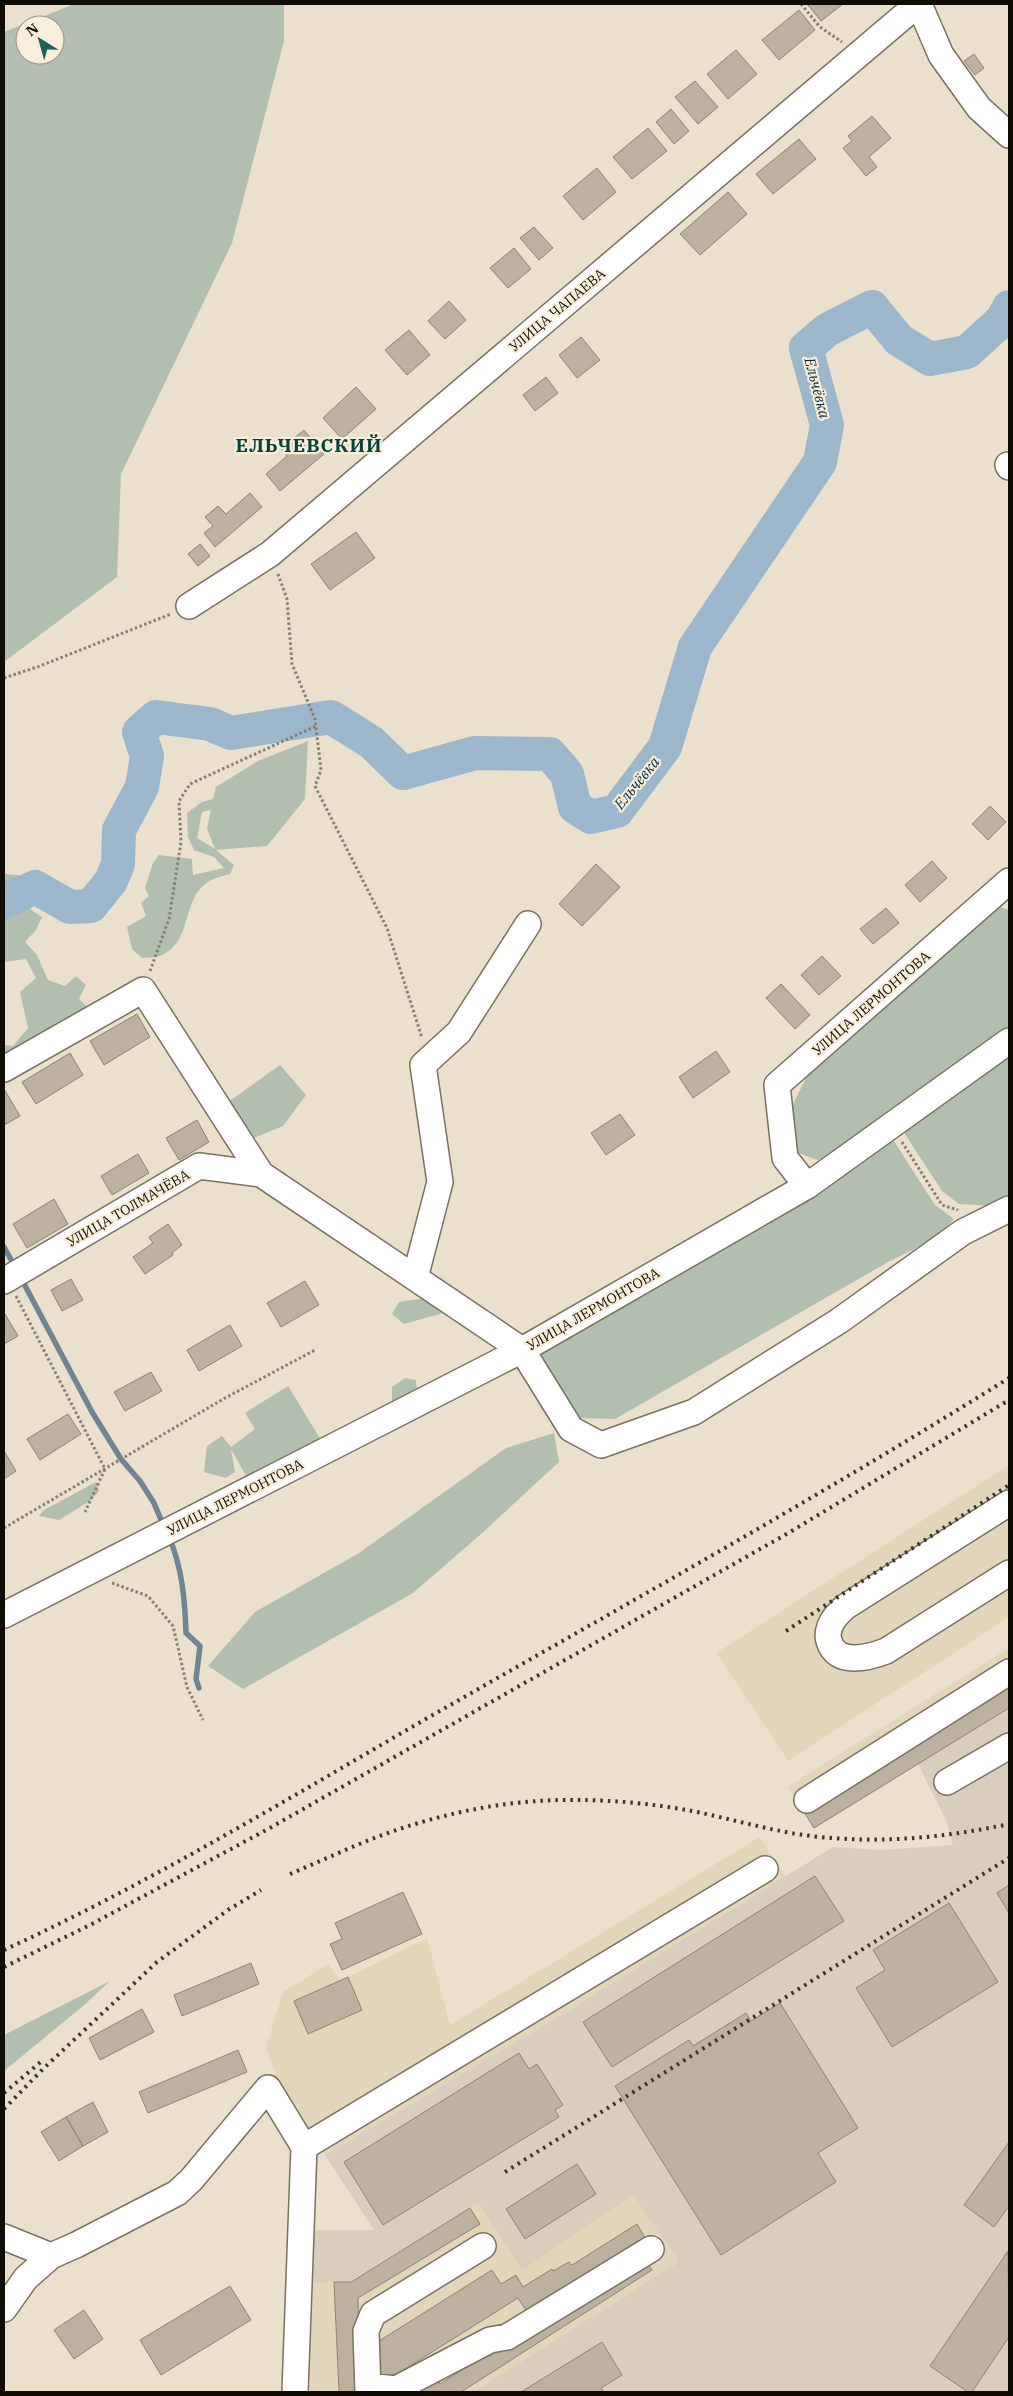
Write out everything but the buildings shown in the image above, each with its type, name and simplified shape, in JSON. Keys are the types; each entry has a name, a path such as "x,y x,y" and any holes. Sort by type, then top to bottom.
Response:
{"street":[{"name":"УЛИЦА ЧАПАЕВА","path":"189,606 270,554 918,4"},
{"path":"918,4 942,55 979,108 1009,135"},
{"name":"УЛИЦА ЛЕРМОНТОВА","path":"4,1615 522,1350 807,1186 785,1158 777,1086 1009,881"},
{"path":"414,1278 440,1182 423,1065 459,1032 528,924"},
{"path":"4,1069 142,990 261,1174 522,1350 570,1429 601,1445 694,1412 839,1322 963,1232 1009,1209"},
{"path":"807,1186 1009,1041"},
{"name":"УЛИЦА ТОЛМАЧЁВА","path":"6,1280 199,1166 261,1174"},
{"path":"1009,1503 844,1607 832,1621 828,1637 832,1650 848,1658 865,1658 886,1651 1009,1573"},
{"path":"807,1800 1009,1672"},
{"path":"947,1782 1009,1746"},
{"path":"304,2147 765,1869"},
{"path":"4,2309 26,2278 51,2256 177,2193 203,2166 268,2088 304,2147 295,2392"},
{"path":"4,2237 51,2256"},
{"path":"483,2246 373,2314 366,2331 368,2389 407,2388 490,2340 507,2337 651,2249"}],"path":[{"path":"801,4 820,27 859,54"},
{"path":"270,554 287,598 292,664 316,726 321,770 316,786 387,928 429,1060"},
{"path":"4,678 40,666 189,606"},
{"path":"142,990 169,920 181,842 179,800 190,784 316,726"},
{"path":"891,1125 942,1205 986,1220"},
{"path":"6,1280 105,1469"},
{"path":"4,1528 225,1398 315,1350"},
{"path":"85,1512 105,1469"},
{"path":"85,1574 148,1596 155,1603 173,1626 187,1687 203,1720"}],"shaded area":[{"path":"1009,1465 1009,1617 788,1761 716,1653"},
{"path":"1009,1648 1009,1708 814,1828 787,1787"},
{"path":"1009,1708 1009,2392 473,2392 679,2262 633,2195 522,2271 478,2203 349,2282 311,2283 311,2230 374,2230 325,2155 551,2021 833,1847 882,1850 953,1845 947,1822 918,1764"},
{"path":"760,1837 786,1876 551,2021 325,2155 278,2083 266,2047 283,1992 328,1964 340,1981 427,1938 450,2025"},
{"path":"633,2195 679,2262 473,2392 310,2392 311,2283 351,2282 478,2203 522,2271"}],"green space":[{"path":"74,4 284,4 284,41 232,243 121,474 117,577 4,662 4,32 15,28 15,65 65,65 65,15 46,15"},
{"path":"308,741 305,799 267,846 216,850 234,865 230,874 208,882 200,889 194,899 183,930 172,949 160,956 142,958 132,949 127,927 146,916 141,903 149,896 145,888 153,863 159,855 192,859 193,875 224,868 214,857 194,850 188,837 187,813 202,802 213,799 216,787 258,761","holes":["211,810 207,829 215,849 197,838 202,812"]},
{"path":"4,874 29,876 40,883 41,898 30,909 42,917 36,930 25,942 37,955 48,980 65,986 76,976 86,985 79,999 91,1010 4,1061 4,1045 13,1046 28,1028 20,992 36,978 26,959 4,962"},
{"path":"992,904 1009,910 1009,1030 839,1155 818,1160 798,1153 791,1108 808,1074"},
{"path":"1009,1054 1009,1196 993,1206 959,1204 942,1191 903,1131"},
{"path":"280,1065 306,1095 283,1126 244,1142 224,1105"},
{"path":"890,1135 935,1205 954,1219 940,1236 888,1262 615,1419 579,1418 538,1357 759,1228"},
{"path":"425,1298 447,1312 404,1324 392,1314 399,1302"},
{"path":"405,1378 416,1380 417,1392 392,1401 392,1387"},
{"path":"288,1386 324,1445 249,1481 231,1449 235,1472 226,1478 204,1472 207,1446 222,1436 231,1447 255,1429 245,1413"},
{"path":"554,1433 559,1462 413,1593 243,1689 208,1666 255,1612 359,1553 506,1448"},
{"path":"96,1482 99,1491 90,1501 59,1520 39,1516 44,1510"},
{"path":"110,1981 83,2006 4,2071 4,2035"}],"waterway":[{"name":"Ельчёвка","path":"4,902 35,887 70,907 91,906 111,881 118,864 119,830 142,787 147,756 139,732 156,717 210,724 231,733 331,717 371,742 403,773 475,753 550,754 567,774 575,807 591,817 617,811 665,747 695,647 820,462 827,425 806,348 827,330 872,307 899,340 930,359 967,352 1002,320 1009,307"},
{"path":"4,1247 15,1267"},
{"path":"21,1278 92,1412 121,1459 140,1481 154,1503 164,1527"},
{"path":"169,1537 177,1560 182,1584 186,1633 200,1646 196,1679 199,1688"}],"railway":[{"path":"4,1950 119,1893 231,1832 802,1503 1009,1378"},
{"path":"4,1967 90,1925 268,1829 790,1532 1009,1400"},
{"path":"786,1631 1009,1485"},
{"path":"290,1874 366,1841 401,1828 450,1814 500,1805 551,1800 590,1800 649,1804 692,1811 796,1834 836,1838 886,1839 935,1836 1009,1824"},
{"path":"505,2172 1009,1858"},
{"path":"4,2109 44,2068 157,1962 228,1910 261,1890"},
{"path":"4,2093 43,2060"}],"district":[{"name":"ЕЛЬЧЕВСКИЙ","path":"309,445"}]}
